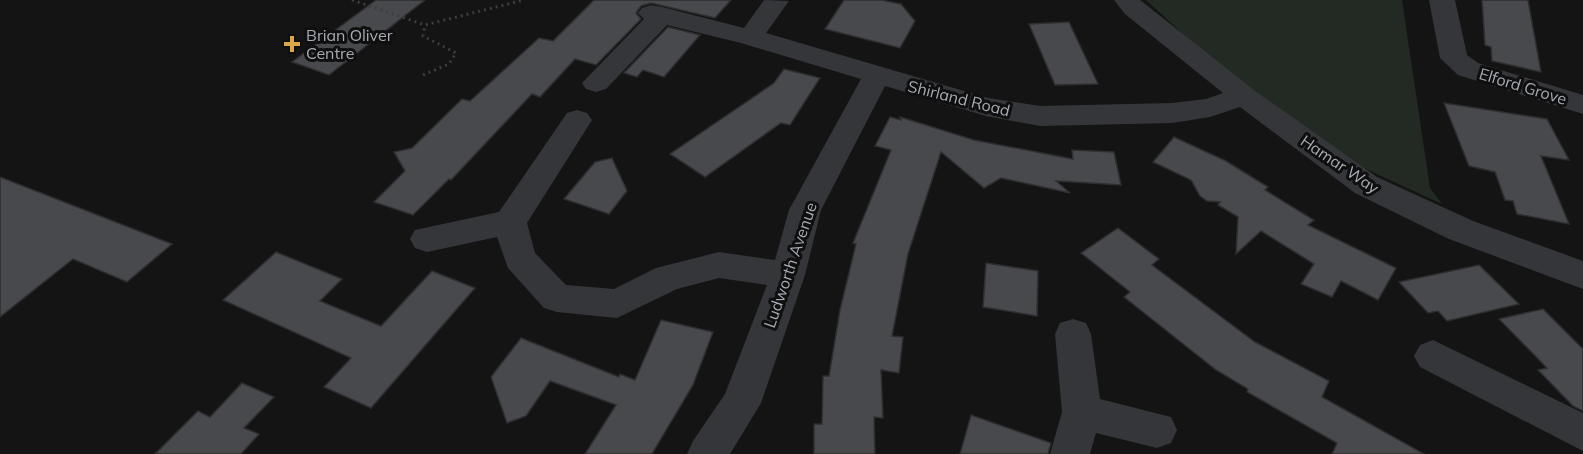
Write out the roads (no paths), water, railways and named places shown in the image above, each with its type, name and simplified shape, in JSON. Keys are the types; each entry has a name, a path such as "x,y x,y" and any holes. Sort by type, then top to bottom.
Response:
{"street":[{"name":"Hamar Way","path":"1128,0 1134,9 1244,96 1366,185 1461,230 1583,274"},
{"name":"Elford Grove","path":"1442,0 1454,58 1468,69 1583,105"},
{"path":"750,37 776,1"},
{"name":"Shirland Road","path":"596,83 656,14 750,37 986,108 1040,116 1172,113 1210,108 1244,96"},
{"name":"Ludworth Avenue","path":"707,454 741,403 788,275 805,210 876,76"},
{"path":"427,239 510,222 577,120"},
{"path":"510,222 520,259 557,298 617,304 668,278 720,265 788,275"},
{"path":"1070,454 1082,412 1073,334"},
{"path":"1433,356 1583,433"},
{"path":"1082,412 1157,430"}],"place":[{"name":"Brian Oliver Centre","path":"292,44"}]}
